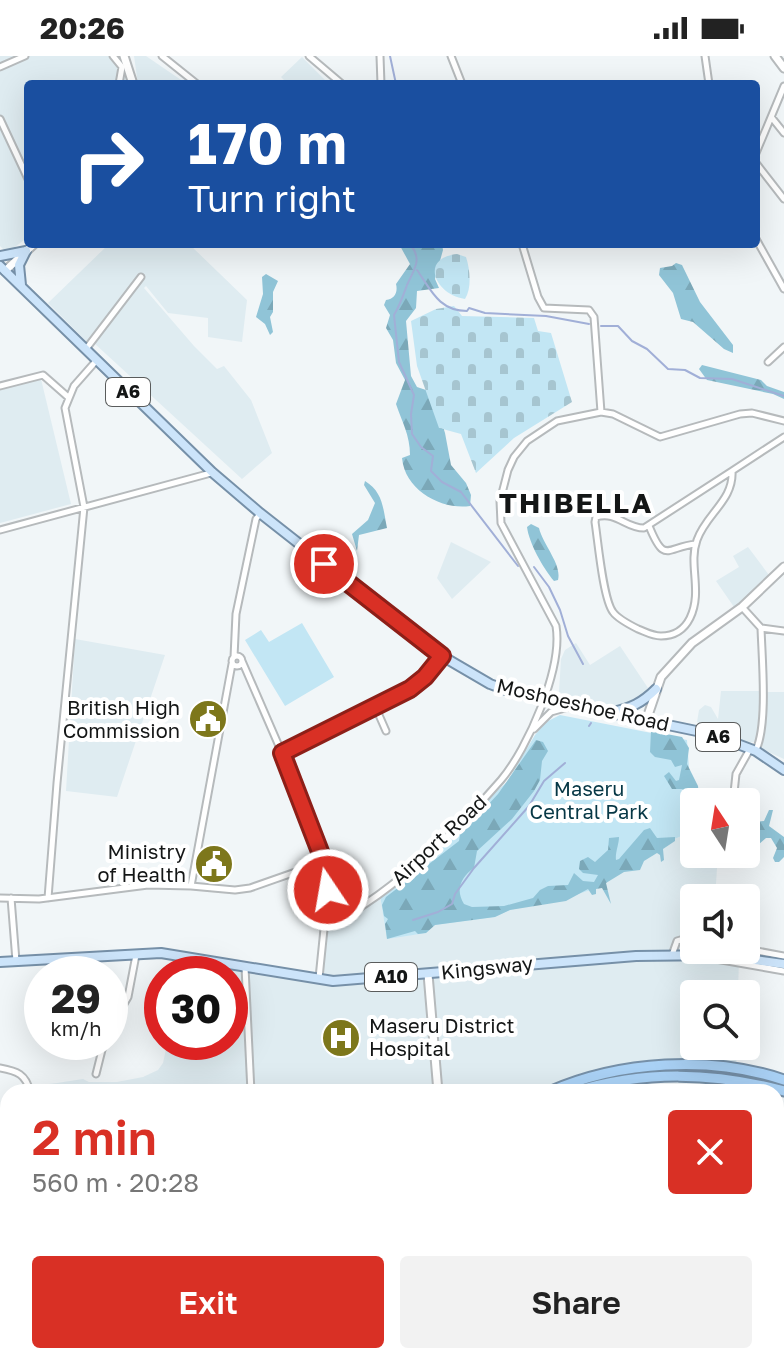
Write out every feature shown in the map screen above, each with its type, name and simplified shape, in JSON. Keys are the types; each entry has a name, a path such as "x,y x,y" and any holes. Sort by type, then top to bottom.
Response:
{"highway":[{"path":"572,1084 618,1070 660,1067 736,1069 784,1080"},
{"path":"605,1084 684,1074 728,1077 756,1084"}],"main road":[{"path":"124,56 132,80"},
{"path":"776,56 784,68"},
{"path":"2,268 29,248"},
{"path":"0,256 26,251"},
{"path":"21,286 19,265 26,251"},
{"name":"Moshoeshoe Road","path":"2,268 212,472 442,656 490,684 514,693 711,734 753,750 784,770"},
{"path":"646,721 661,677 692,643 742,607 784,567"},
{"path":"607,713 632,707 656,689"},
{"name":"Kingsway","path":"0,962 136,953 192,956"},
{"name":"Kingsway","path":"248,967 319,979 353,980 559,961 680,956"},
{"name":"Kingsway","path":"760,959 784,964"},
{"path":"428,974 437,1084"}],"street":[{"path":"0,67 25,56"},
{"path":"113,56 122,67 120,80"},
{"path":"162,56 192,80"},
{"path":"309,56 337,80"},
{"path":"380,56 381,80"},
{"path":"451,56 460,80"},
{"path":"705,56 708,80"},
{"path":"760,144 784,86"},
{"path":"772,117 784,133"},
{"path":"0,119 24,170"},
{"path":"760,168 784,199"},
{"path":"760,246 784,289"},
{"path":"523,248 544,308 589,310 593,313 601,412"},
{"path":"85,349 141,277"},
{"path":"768,362 784,347"},
{"path":"48,898 84,507 65,408 68,397 96,361"},
{"path":"0,386 43,375 68,397"},
{"path":"530,732 555,668 559,640 556,626 501,523 500,501 508,470 527,441 557,421 601,412 613,414 660,437 740,414 752,413 784,421"},
{"path":"732,471 729,493 713,512 696,544 697,601 683,629 672,635 650,635 632,626 611,609 596,517 606,515 621,519 636,528 649,526 732,471 784,437"},
{"path":"0,530 212,472"},
{"path":"191,886 231,677 237,662 236,614 256,519 260,513"},
{"path":"649,526 664,551 670,553 696,544"},
{"path":"742,607 761,628 784,631"},
{"path":"734,788 736,774 760,742 761,628"},
{"path":"282,753 410,689 425,677 442,656"},
{"path":"237,662 282,753 324,862 328,890 319,979"},
{"path":"231,677 246,676"},
{"path":"375,706 386,731"},
{"path":"530,732 551,712 573,706"},
{"name":"Airport Road","path":"326,923 343,918 370,902 447,834 502,778 530,732"},
{"path":"0,898 48,898 114,888 250,888 324,862"},
{"path":"11,898 16,962"},
{"path":"671,956 680,940"},
{"path":"760,952 784,956"},
{"path":"128,997 136,953"},
{"path":"746,964 784,971"},
{"path":"248,1029 251,1084"},
{"path":"96,1074 100,1060"},
{"path":"0,1068 17,1071 28,1084"}],"shaded area":[{"path":"0,56 114,56 125,67 127,80 24,80 24,240 7,253 0,246"},
{"path":"134,56 146,56 181,80 137,80"},
{"path":"302,57 325,80 284,80 281,77"},
{"path":"105,248 193,248 247,300 242,342 208,337 208,318 168,313 146,286 144,288 217,369 224,366 251,400 272,453 242,479 94,343 91,346 48,303"},
{"path":"41,379 71,504 0,523 0,390"},
{"path":"451,542 491,562 452,599 437,578"},
{"path":"748,547 769,575 734,607 716,581 739,567 733,556"},
{"path":"75,639 165,655 117,797 66,791"},
{"path":"576,643 590,665 620,646 648,688 635,702 619,707 573,698 559,692 561,659 565,650"},
{"path":"721,691 760,691 757,738 754,742 748,743 697,722 699,710 705,705 711,707 718,719"},
{"path":"765,692 784,692 784,759 762,749"},
{"path":"680,837 680,868 717,868 716,884 680,884 680,964 739,964 738,980 680,980 680,1060 736,1060 736,1069 637,1068 578,1084 49,1084 83,1079 89,1082 117,1082 143,1077 158,1070 164,1060 248,1060 248,966 319,979 326,923 343,918 380,894 387,938 426,933 435,925 495,917 510,910 603,886 613,874"}],"green space":[{"path":"401,248 443,248 435,279 439,288 417,291 416,308 406,321 411,376 417,387 432,392 451,465 466,483 471,495 470,506 448,505 417,489 405,470 402,458 410,455 410,448 396,404 405,380 396,363 393,340 386,328 390,315 384,305 395,295 396,284 410,264"},
{"path":"457,254 466,257 469,267 465,299 446,291 436,276 438,262"},
{"path":"676,263 682,265 700,302 733,345 733,353 693,322 681,319 673,293 659,275 660,268"},
{"path":"266,274 278,281 273,292 270,317 273,332 270,335 265,324 256,317 263,294 262,277"},
{"path":"454,306 462,316 534,318 538,331 551,333 572,402 514,438 476,473 461,434 439,428 417,366 411,321 436,309"},
{"path":"702,365 761,380 767,386 784,392 784,399 707,380 699,369"},
{"path":"365,481 379,495 387,528 359,535 357,551 352,534 368,520 375,503 364,485"},
{"path":"531,524 539,528 555,561 558,580 554,581 550,576 534,548 527,527"},
{"path":"302,623 334,677 285,706 245,640 261,630 269,642"},
{"name":"Maseru Central Park","path":"560,715 687,740 690,781 695,788 680,788 680,837 613,874 603,886 510,910 495,917 435,925 426,933 387,939 380,895 507,782 546,722"},
{"path":"651,731 682,737 689,748 687,764 698,788 672,789 664,776 669,772 676,781 679,780 682,765 675,767 671,760 655,757 650,752"},
{"path":"536,740 543,742 548,751 542,761 540,780 512,819 477,851 474,868 461,884 460,894 464,904 472,907 504,906 533,898 548,886 568,885 574,873 583,881 594,882 598,875 583,873 579,869 580,861 588,857 595,862 608,850 609,838 619,837 616,860 619,859 644,830 650,828 657,838 675,837 675,841 663,849 664,860 661,862 657,853 644,861 640,870 624,872 606,883 611,904 602,888 596,889 596,894 592,895 588,889 566,901 510,910 495,917 435,925 426,933 418,934 415,931 387,939 385,924 388,919 384,916 382,905 386,897 459,841 460,835 498,794"},
{"path":"769,810 773,810 769,826 784,837 784,857 779,862 773,858 777,848 771,838 760,843 760,821 764,821"}],"waterway":[{"path":"390,56 395,80"},
{"path":"413,248 416,264 394,315 399,362 414,395 412,434 421,447 433,456 431,471 442,482 461,492 518,566"},
{"path":"417,270 437,298 457,310 467,311 469,308 485,313 546,316 589,324"},
{"path":"601,326 618,326 668,369 685,370 700,378 732,379 784,396"},
{"path":"534,567 549,587 568,636 583,664"},
{"path":"413,920 452,904 455,894 474,868 529,806 544,781 565,763"}],"place":[{"name":"British High Commission","path":"208,719"},
{"name":"Ministry of Health","path":"214,864"},
{"name":"Maseru District Hospital","path":"341,1038"}],"district":[{"name":"THIBELLA","path":"576,503"}],"route":[{"path":"324,564 442,656 425,677 393,700 282,753 324,862 328,890"}]}
